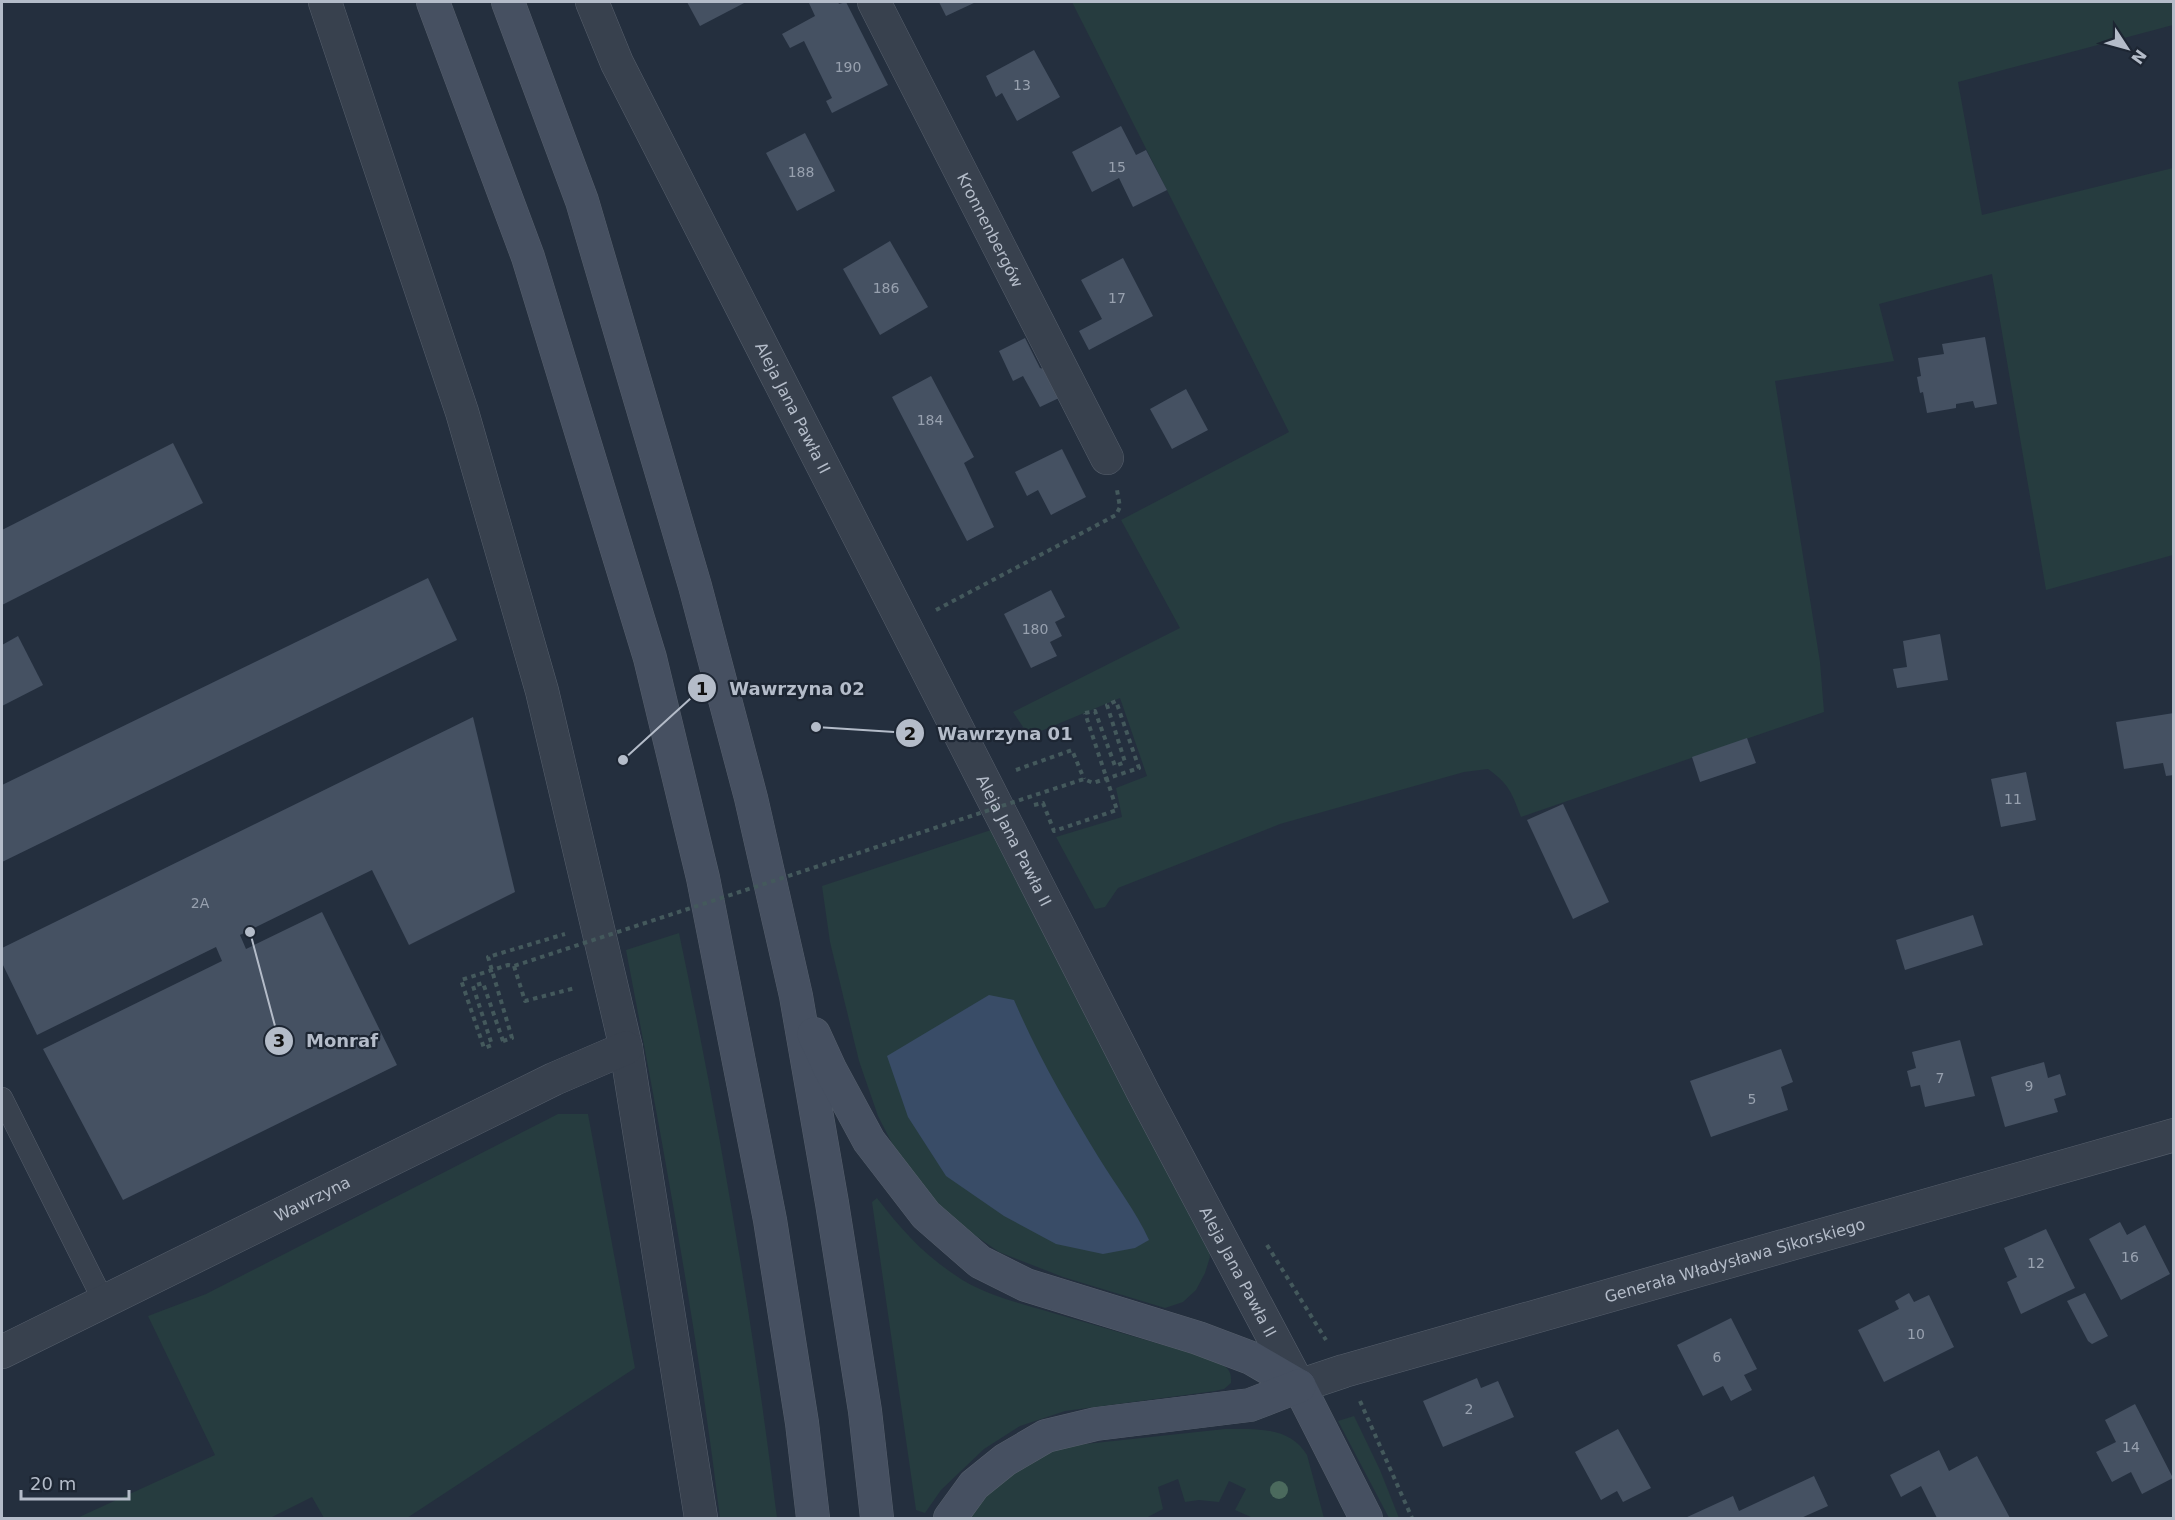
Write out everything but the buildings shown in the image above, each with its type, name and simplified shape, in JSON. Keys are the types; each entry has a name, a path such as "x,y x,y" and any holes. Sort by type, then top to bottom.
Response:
{"main road":[{"path":"433,2 528,257 650,658 703,878 770,1220 802,1423 813,1518"},
{"path":"508,2 582,201 692,574 751,798 796,996 865,1411 877,1518"},
{"path":"796,996 830,1069 869,1141 926,1215 980,1263 1026,1285 1251,1358 1299,1386"},
{"path":"950,1518 974,1485 1005,1460 1046,1436 1096,1424 1250,1405 1299,1386"},
{"name":"Aleja Jana Pawła II","path":"1299,1386 1366,1518"}],"street":[{"path":"324,2 462,412 542,691 626,1047 701,1518"},
{"name":"Aleja Jana Pawła II","path":"592,2 617,63 1144,1094 1299,1386"},
{"name":"Kronnenbergów","path":"874,2 1107,458"},
{"name":"Wawrzyna","path":"2,1352 554,1079 626,1047"},
{"name":"Generała Władysława Sikorskiego","path":"1299,1386 1344,1371 2174,1135"}],"lane":[{"path":"2,1098 104,1302"}],"path":[{"path":"905,626 1116,515 1120,507 1119,500 1107,458"},
{"path":"601,944 573,953 566,934 488,957 513,1038 503,1041 483,983 473,986 492,1045 483,1048 461,980 508,965 514,966 1084,779 1093,783 1139,768 1116,701 1107,705 1125,762 1115,766 1095,711 1085,713 1117,810 1054,831 1043,803 1030,806"},
{"path":"1012,771 1072,750 1084,779"},
{"path":"514,966 525,1001 577,987"},
{"path":"1358,1398 1412,1518"}],"green space":[{"path":"1072,2 2173,2 2173,25 1958,82 1982,215 2173,168 2173,555 2046,590 1992,274 1879,304 1894,361 1775,381 1820,662 1824,712 1521,817 1509,790 1495,774 1488,769 1464,772 1280,824 1118,888 1105,907 1095,909 1056,837 1122,817 1116,788 1147,776 1120,698 1029,736 1013,712 1180,628 1121,520 1289,432"},
{"path":"991,830 1208,1239 1210,1257 1205,1273 1196,1290 1183,1302 1165,1308 1063,1277 999,1252 963,1227 925,1192 900,1159 878,1116 859,1061 830,942 822,886"},
{"path":"679,933 734,1225 777,1518 720,1518 690,1304 626,950"},
{"path":"558,1114 588,1114 635,1368 407,1518 324,1518 312,1497 270,1518 77,1518 215,1455 148,1316 206,1294"},
{"path":"877,1198 922,1249 943,1267 977,1288 1015,1302 1216,1361 1228,1369 1231,1383 1224,1389 1215,1391 1065,1411 1020,1426 984,1449 941,1490 925,1513 916,1510 872,1202"},
{"path":"1354,1416 1380,1470 1399,1518 1389,1518 1338,1421"},
{"path":"1225,1429 1271,1431 1291,1439 1300,1446 1307,1455 1324,1518 1253,1518 1235,1510 1246,1489 1229,1481 1219,1502 1199,1500 1185,1502 1178,1479 1158,1487 1163,1509 1146,1518 969,1518 975,1507 998,1485 1042,1454 1067,1446"}],"water":[{"path":"989,995 1014,1000 1043,1061 1149,1240 1135,1248 1103,1254 1056,1244 1004,1216 946,1176 908,1117 887,1056"}],"place":[{"name":"Wawrzyna 01","path":"816,727"},
{"name":"Wawrzyna 02","path":"623,760"},
{"name":"Monraf","path":"250,932"}]}
